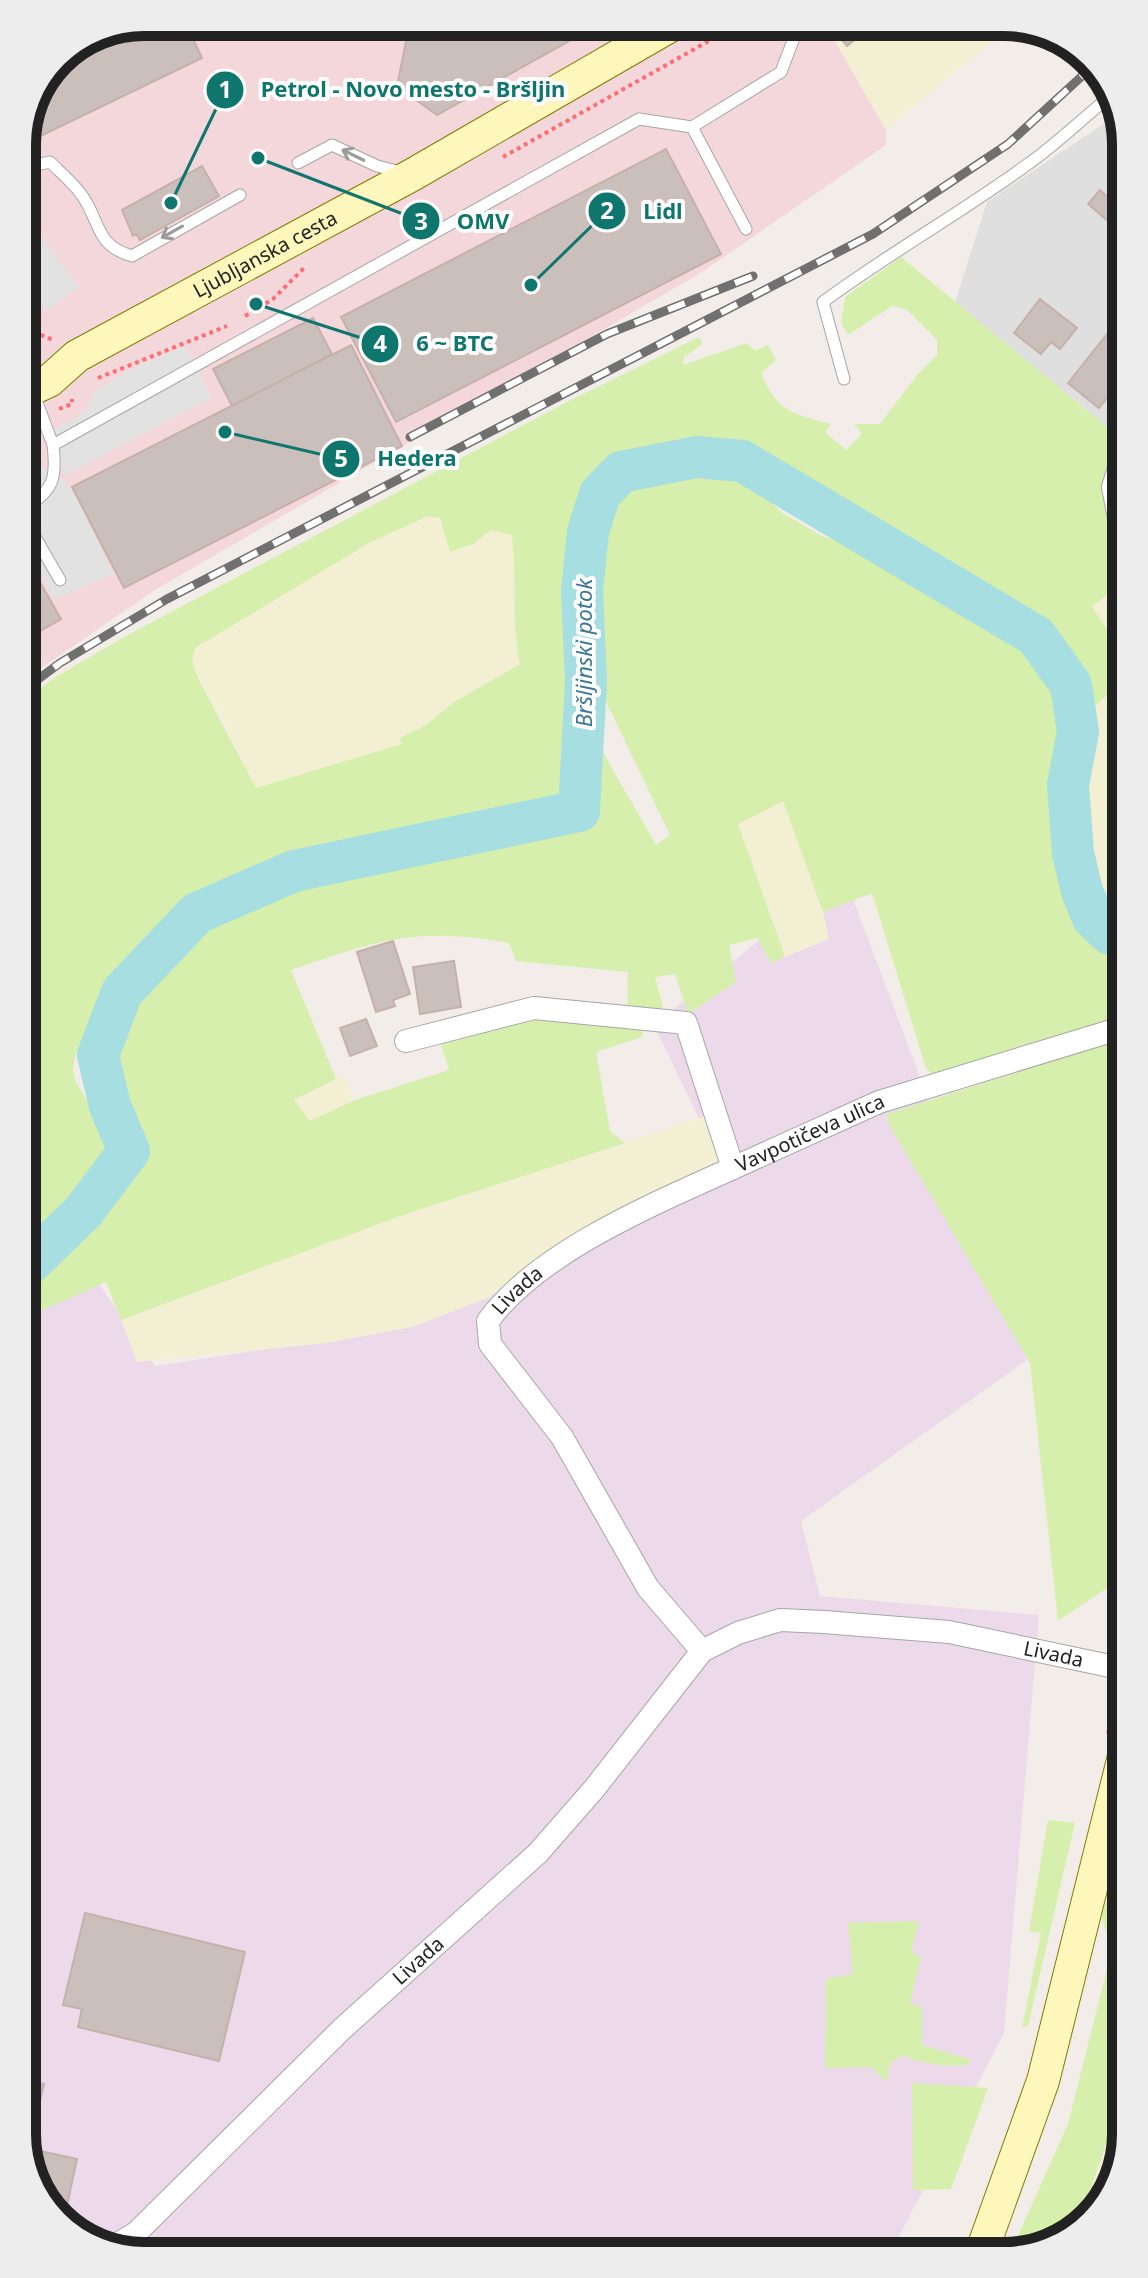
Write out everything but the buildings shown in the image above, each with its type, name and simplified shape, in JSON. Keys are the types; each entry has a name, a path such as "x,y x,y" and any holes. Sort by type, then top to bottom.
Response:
{"main road":[{"name":"Ljubljanska cesta","path":"36,383 49,381 77,356 412,175 653,36"},
{"path":"985,2242 1043,2081 1112,1804"}],"street":[{"name":"Vavpotičeva ulica","path":"406,1041 534,1008 686,1023 733,1168 879,1102 1112,1031"},
{"name":"Livada","path":"702,1651 648,1588 562,1437 490,1344 488,1321 506,1296 558,1258 648,1207 733,1168"},
{"name":"Livada","path":"124,2240 136,2233 342,2029 538,1853 594,1789 702,1651 738,1633 780,1620 949,1632 1112,1666"}],"lane":[{"path":"53,445 639,119 692,127 781,72 793,36"},
{"path":"844,379 823,302 887,255 947,221 1032,162 1104,102"},
{"path":"692,127 746,229"},
{"path":"298,163 332,145 377,166 412,175"},
{"path":"36,165 50,162 82,195 106,243 113,250 132,256 240,195"},
{"path":"36,407 53,445 56,466 52,484 36,501"},
{"path":"36,539 60,580"}],"path":[{"path":"492,163 718,36"},
{"path":"89,380 111,375 163,349 224,328 273,299 290,279 318,260"},
{"path":"36,333 57,340"},
{"path":"1110,1727 1112,1720"}],"shaded area":[{"path":"144,36 832,36 886,130 886,145 699,274 155,590 36,671 36,137 44,102 54,84 84,54 102,44"},
{"path":"832,36 998,36 886,130"},
{"path":"1109,120 1112,144 1112,550 1073,489 1089,411 954,305 987,202"},
{"path":"36,229 79,287 46,311 36,298"},
{"path":"186,346 212,398 63,476 53,430 86,412 93,392 139,365"},
{"path":"36,462 72,487 113,574 54,599 36,566"},
{"path":"428,516 440,517 459,551 491,530 512,535 516,571 516,644 520,664 454,702 426,725 400,738 403,744 256,789 223,719 197,676 192,661 195,648 369,543"},
{"path":"1112,590 1112,637 1092,607"},
{"path":"1112,691 1112,924 1100,910 1086,854 1077,773 1091,723 1088,712"},
{"path":"784,800 823,912 829,939 785,957 737,824"},
{"path":"843,873 1027,1360 801,1521 820,1596 1039,1615 1004,2033 896,2242 137,2242 96,2231 78,2220 50,2188 38,2155 36,2134 36,1279 80,1256 155,1366 412,1327 490,1297 533,1261 659,1190 720,1162 654,1025"},
{"path":"344,1075 355,1100 310,1122 294,1101"},
{"path":"706,1116 720,1162 659,1190 533,1261 490,1297 412,1327 327,1343 137,1362 121,1320 406,1214"},
{"path":"1112,2128 1106,2169 1086,2204"}],"green space":[{"path":"901,257 1112,431 1112,590 1092,607 1112,637 1112,691 1088,712 1072,673 1055,645 1029,617 1006,599 928,554 798,496 759,461 741,450 696,444 658,449 623,461 595,482 585,501 578,528 574,597 579,667 589,718 611,767 656,845 670,835 594,671 591,592 601,526 615,493 634,477 707,465 746,477 782,513 822,536 882,556 1026,645 1057,683 1066,729 1056,760 1055,785 1071,881 1092,931 1112,940 1112,1022 933,1075 926,1068 872,893 823,912 783,801 738,824 785,957 771,963 758,938 729,945 736,982 688,1014 675,974 655,977 663,1007 653,1013 627,1009 628,972 516,961 509,943 476,938 422,936 398,939 291,970 336,1079 294,1100 310,1121 355,1100 449,1070 440,1041 537,1018 643,1026 642,1037 596,1052 610,1131 625,1143 406,1214 121,1320 106,1282 36,1313 36,1271 104,1206 116,1189 133,1143 110,1105 97,1072 128,1011 173,954 207,924 314,860 309,847 245,873 217,890 167,930 122,981 85,1034 74,1063 76,1081 102,1130 106,1151 102,1170 79,1203 36,1239 36,692 54,678 124,637 569,401 699,337 703,344 684,357 683,365 747,343 755,351 768,345 776,360 761,373 773,396 787,409 831,424 825,432 846,450 862,434 854,424 880,424 917,375 937,355 937,340 906,309 892,306 848,335 841,323 845,297","holes":["428,516 440,518 450,552 473,544 491,530 512,535 520,664 454,702 426,725 400,738 402,744 256,788 197,676 192,661 195,648 369,543"]},
{"path":"1112,1042 1112,1585 1058,1621 1030,1363 888,1123 887,1114"},
{"path":"1048,1820 1075,1823 1028,2026 1022,2028 1041,1933 1029,1931"},
{"path":"1112,1886 1112,1949 1101,1916"},
{"path":"919,1921 911,1952 921,1957 910,2003 922,2007 922,2045 972,2060 967,2065 941,2065 901,2055 890,2064 887,2082 871,2067 825,2068 826,1979 853,1974 848,1923"},
{"path":"1112,1949 1112,2128 1085,2205 1064,2224 1046,2234 1016,2241 1068,2124"},
{"path":"912,2083 988,2088 951,2189 913,2190"}],"waterway":[{"name":"Bršljinski potok","path":"36,1257 83,1212 129,1151 110,1106 98,1055 122,992 197,913 294,871 579,811 586,680 582,591 588,532 600,494 621,472 697,457 742,461 1036,636 1071,685 1078,732 1068,785 1073,853 1082,891 1093,918 1112,934"}],"railway":[{"path":"36,681 60,663 167,599 873,234 1008,144 1085,73"},
{"path":"410,437 607,334 753,276"}],"place":[{"name":"OMV","path":"258,158"},
{"name":"Petrol - Novo mesto - Bršljin","path":"171,203"},
{"name":"Lidl","path":"531,285"},
{"name":"6 ~ BTC","path":"256,304"},
{"name":"Hedera","path":"225,432"}]}
